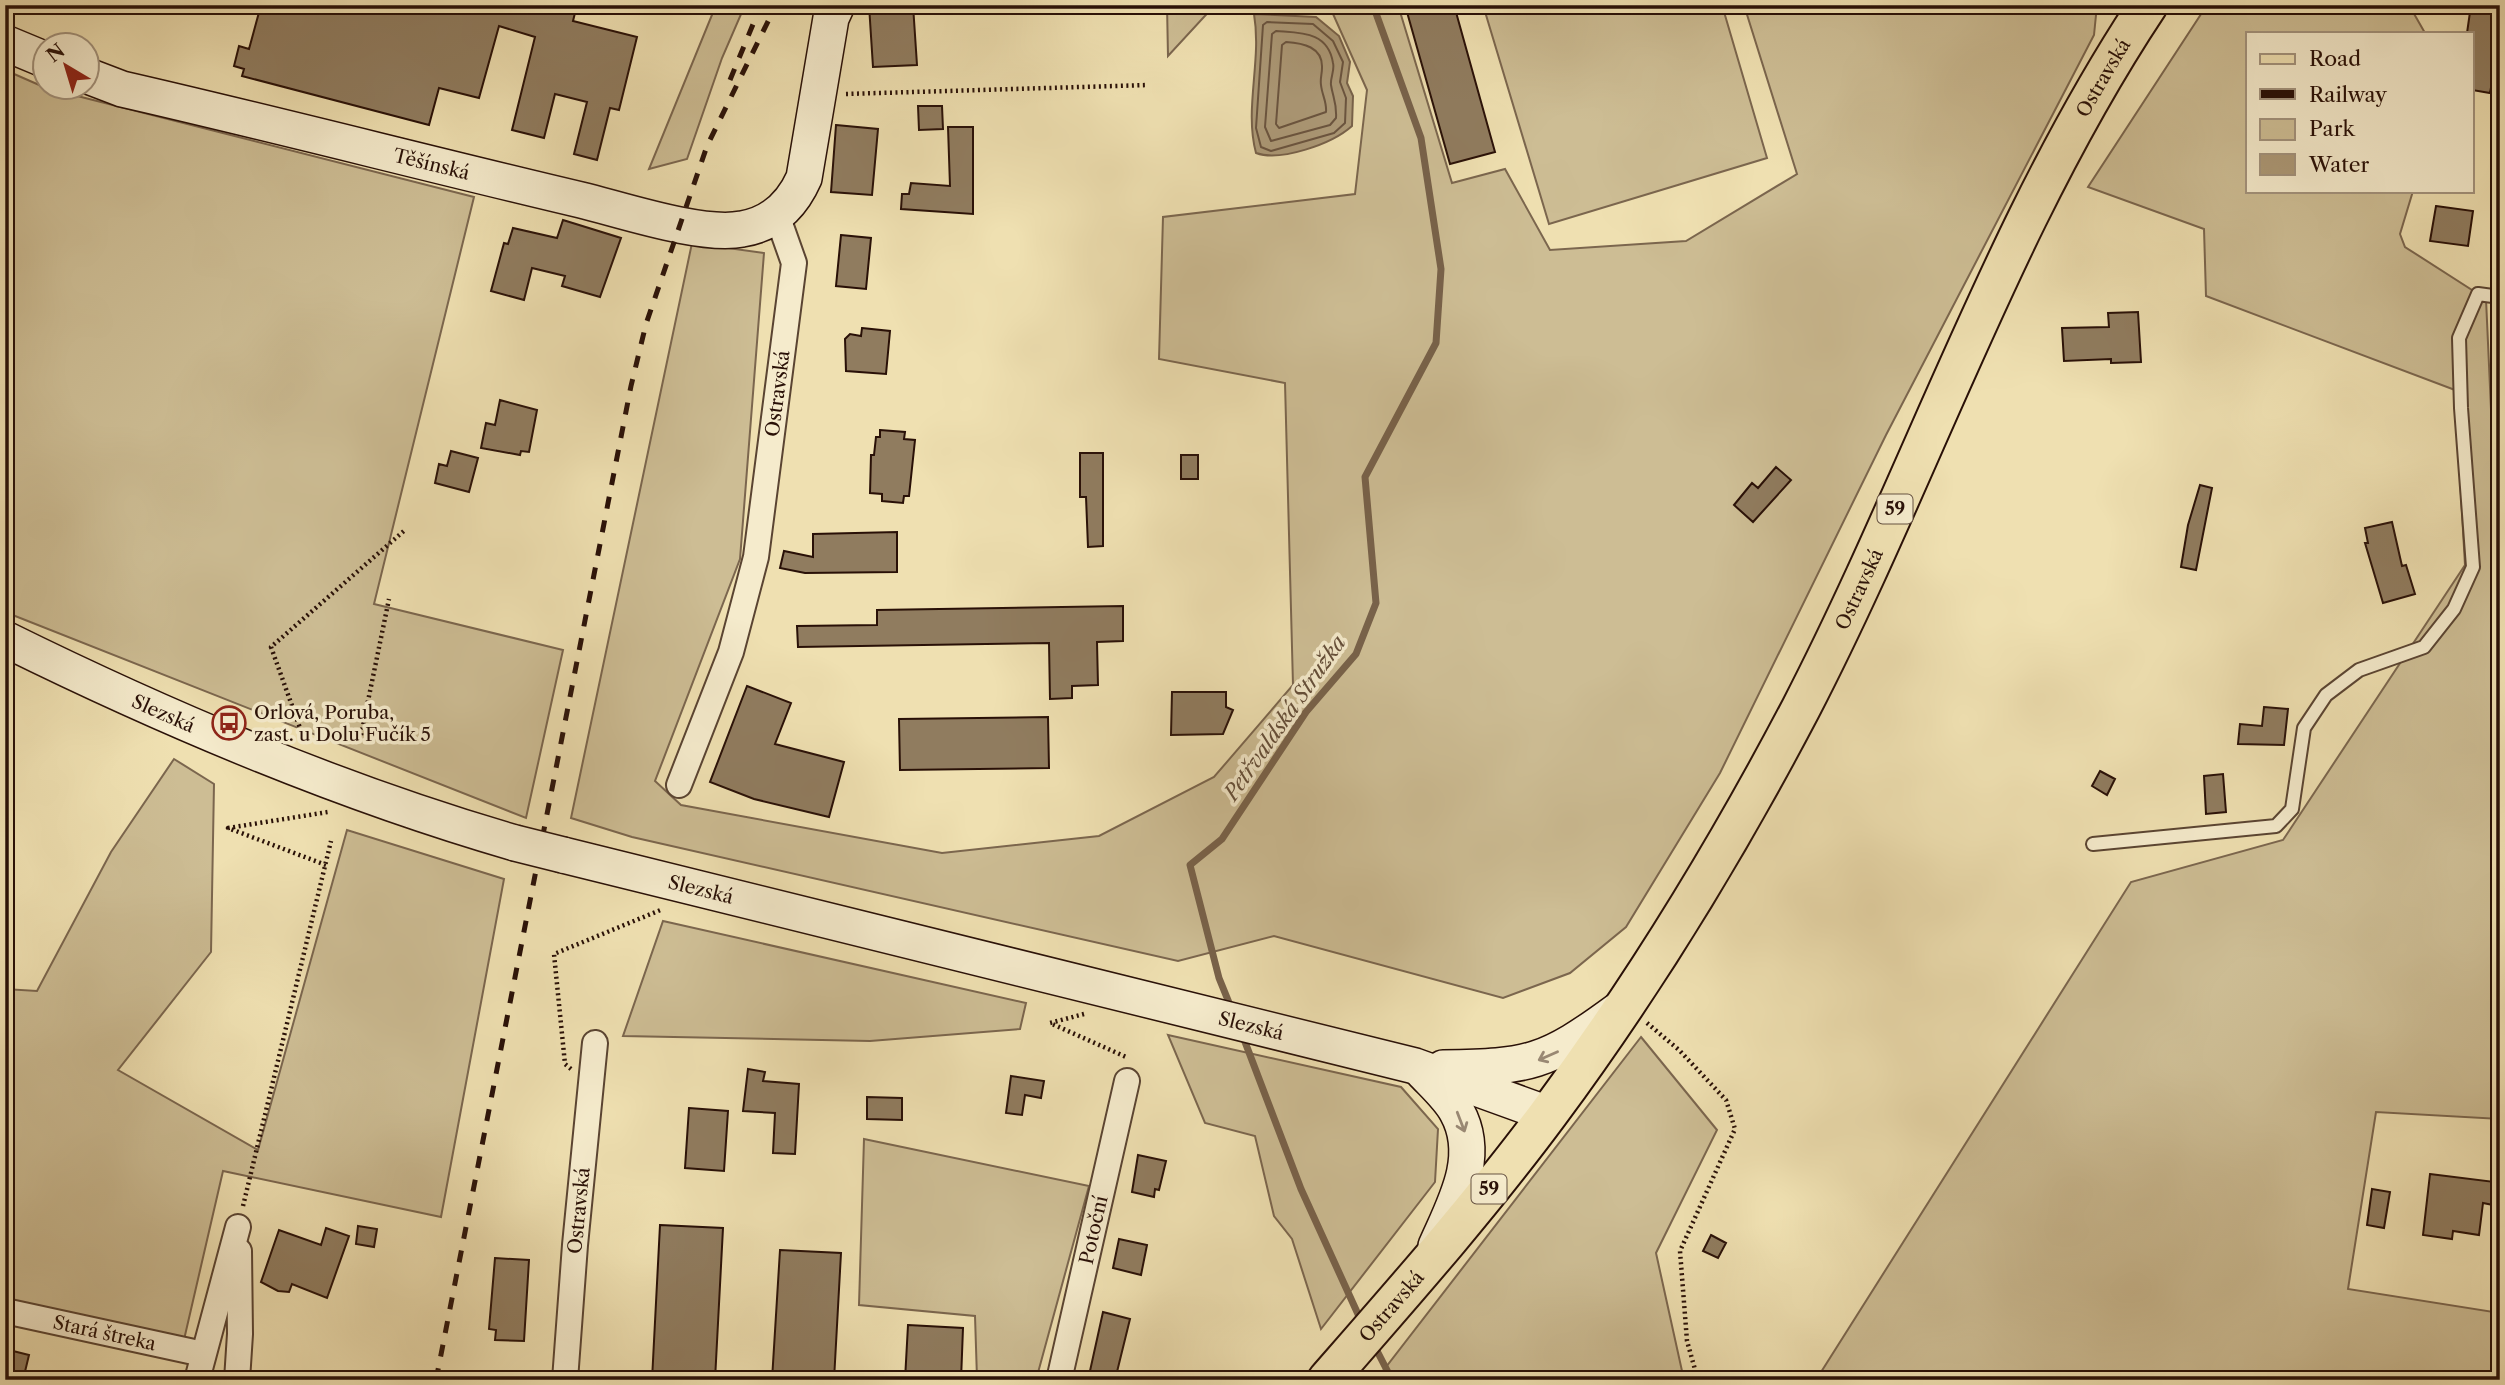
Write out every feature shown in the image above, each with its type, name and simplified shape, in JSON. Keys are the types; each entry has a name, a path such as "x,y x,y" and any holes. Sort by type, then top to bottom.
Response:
{"main road":[{"path":"777,215 795,198 804,178 831,18 837,5"},
{"name":"Ostravská","path":"1548,1114 1625,1005 1706,880 1802,706 2043,185 2148,5"},
{"path":"5,43 32,55"},
{"name":"Těšínská","path":"102,81 122,89 680,224 740,230 777,215"},
{"name":"Slezská","path":"5,639 275,760 388,802 515,843 1420,1068 1548,1114"},
{"path":"1420,1068 1503,1067 1537,1061 1567,1047 1625,1005"},
{"path":"1420,1068 1457,1111 1465,1129 1467,1157 1464,1180 1429,1264"},
{"name":"59","path":"1429,1264 1548,1114"},
{"name":"Ostravská","path":"1326,1380 1429,1264"}],"street":[{"name":"Ostravská","path":"679,785 731,652 757,557 794,263 777,215"},
{"name":"Ostravská","path":"565,1380 595,1043"},
{"name":"Potoční","path":"1059,1380 1127,1081"},
{"path":"197,1380 238,1227"},
{"path":"237,1380 241,1312 238,1227"},
{"name":"Stará štreka","path":"5,1311 203,1354"}],"lane":[{"path":"2092,844 2276,825 2292,809 2304,728 2326,695 2360,670 2424,647 2454,609 2473,567 2461,408 2459,338 2478,294 2500,297"}],"path":[{"path":"817,95 1148,85"},
{"path":"305,743 271,647 405,530"},
{"path":"361,735 389,599"},
{"path":"326,865 228,828 328,812"},
{"path":"238,1227 331,841"},
{"path":"591,1085 565,1064 554,954 670,906"},
{"path":"1625,1005 1679,1050 1726,1100 1735,1129 1680,1251 1687,1342 1698,1380"},
{"path":"1086,1013 1050,1023 1128,1059 1127,1081"}],"green space":[{"path":"716,5 745,5 722,58 687,159 649,169"},
{"path":"1167,5 1215,5 1168,56"},
{"path":"1329,5 1398,5 1452,183 1505,169 1550,250 1686,241 1797,174 1744,5 2097,5 2094,35 1886,435 1720,773 1626,927 1570,973 1503,998 1274,936 1178,961 632,837 571,818 692,243 764,253 740,559 655,781 681,805 942,853 1099,836 1214,777 1293,685 1285,383 1159,359 1163,217 1355,194 1367,90"},
{"path":"1483,5 1722,5 1767,158 1549,224"},
{"path":"2207,5 2409,5 2424,32 2246,32 2246,192 2413,192 2400,234 2405,247 2486,299 2492,431 2500,467 2500,1119 2376,1112 2348,1289 2500,1313 2500,1356 2493,1380 1816,1380 2131,882 2283,840 2465,565 2455,390 2206,296 2204,229 2088,187"},
{"path":"5,70 32,82 32,102 101,102 474,197 374,604 563,650 526,818 5,612"},
{"path":"174,759 214,784 211,952 118,1070 258,1150 347,830 504,879 441,1217 223,1171 183,1344 5,1301 5,989 37,991 111,852"},
{"path":"663,921 1026,1003 1020,1029 870,1041 623,1036"},
{"path":"1168,1035 1401,1087 1438,1129 1435,1182 1321,1329 1292,1239 1274,1216 1255,1136 1205,1123"},
{"path":"1641,1037 1717,1130 1656,1253 1684,1380 1376,1380"},
{"path":"864,1139 1089,1186 1036,1380 977,1378 975,1316 859,1305"}],"water":[{"path":"1254,14 1316,17 1339,36 1350,62 1347,83 1353,96 1352,126 1332,139 1305,150 1278,155 1256,153 1252,119 1256,49"}],"building":[{"path":"261,5 517,5 545,13 547,5 577,5 573,21 637,37 619,110 610,108 597,160 574,154 587,102 555,94 544,138 512,130 535,37 499,26 479,98 439,88 429,125 242,76 244,69 234,66 239,46 249,49"},
{"path":"869,5 913,5 917,65 873,67"},
{"path":"1405,5 1454,5 1495,152 1450,164"},
{"path":"2471,5 2500,5 2500,38 2490,93 2474,90 2474,32 2467,32"},
{"path":"918,106 942,106 943,129 919,130"},
{"path":"836,125 878,129 872,195 831,192"},
{"path":"948,127 973,127 973,214 901,209 902,194 909,194 911,183 950,186"},
{"path":"2436,206 2473,211 2468,246 2430,241"},
{"path":"563,220 621,238 600,297 562,286 565,276 532,268 524,300 491,291 504,243 508,244 513,228 557,238"},
{"path":"841,235 871,238 866,289 836,286"},
{"path":"2138,312 2141,362 2111,363 2111,359 2064,361 2062,328 2109,327 2108,313"},
{"path":"862,328 890,331 886,374 846,371 845,339 850,334 861,336"},
{"path":"500,400 537,410 529,452 521,451 520,455 481,448 486,423 495,425"},
{"path":"880,430 905,432 904,439 915,440 909,496 904,496 903,503 882,501 882,494 870,493 871,455 874,455 876,437 880,437"},
{"path":"451,451 478,458 469,492 435,483 439,464 447,466"},
{"path":"1080,453 1103,453 1103,546 1088,547 1086,497 1080,497"},
{"path":"1181,455 1198,455 1198,479 1181,479"},
{"path":"1776,467 1791,480 1753,522 1734,505 1752,483 1758,488"},
{"path":"2200,485 2212,488 2196,570 2181,567 2188,525"},
{"path":"2392,522 2402,566 2406,565 2415,594 2383,603 2365,543 2368,543 2365,528"},
{"path":"897,532 897,572 805,573 780,568 784,551 813,557 813,534"},
{"path":"1123,606 1123,641 1097,642 1098,685 1072,686 1072,698 1050,699 1049,643 798,647 797,626 877,625 877,610"},
{"path":"747,686 791,703 775,744 844,762 829,817 754,799 710,782"},
{"path":"1172,692 1226,692 1226,707 1233,710 1223,734 1171,735"},
{"path":"2264,707 2288,709 2284,745 2238,744 2240,724 2262,726"},
{"path":"1048,717 1049,768 900,770 899,719"},
{"path":"2100,771 2115,779 2107,795 2092,786"},
{"path":"2223,774 2226,812 2206,814 2204,776"},
{"path":"748,1069 765,1072 763,1081 799,1084 795,1154 773,1153 775,1113 743,1111"},
{"path":"1011,1076 1044,1081 1041,1098 1025,1095 1022,1115 1006,1113"},
{"path":"867,1097 902,1098 902,1120 867,1119"},
{"path":"689,1108 728,1111 724,1171 685,1168"},
{"path":"1138,1155 1166,1161 1159,1190 1155,1189 1154,1197 1132,1192"},
{"path":"2430,1174 2495,1182 2493,1205 2483,1203 2479,1235 2453,1231 2452,1239 2423,1235"},
{"path":"2372,1189 2390,1192 2384,1228 2367,1225"},
{"path":"660,1225 723,1228 715,1380 652,1380"},
{"path":"358,1226 377,1229 374,1247 356,1244"},
{"path":"326,1228 349,1236 327,1298 292,1284 289,1292 278,1291 261,1282 279,1230 321,1245"},
{"path":"1711,1235 1726,1243 1718,1258 1703,1251"},
{"path":"1119,1239 1147,1245 1141,1275 1113,1268"},
{"path":"780,1250 841,1253 834,1380 772,1380"},
{"path":"495,1258 529,1260 524,1341 495,1340 496,1330 489,1329"},
{"path":"1103,1312 1130,1319 1115,1380 1088,1380"},
{"path":"908,1325 963,1328 961,1380 905,1380"},
{"path":"5,1349 29,1355 23,1380 5,1380"}],"waterway":[{"name":"Petřvaldská Stružka","path":"1232,1010 1219,978 1190,865 1222,839 1306,712 1356,654 1376,603 1365,477 1436,343 1441,269 1421,138 1373,5"},
{"name":"Petřvaldská Stružka","path":"1242,1034 1301,1189 1362,1323"},
{"name":"Petřvaldská Stružka","path":"1373,1343 1392,1380"}],"railway":[{"path":"730,80 761,5"},
{"path":"436,1380 631,386 646,324 707,146 776,5"}],"place":[{"name":"Orlová, Poruba, zast. u Dolu Fučík 5","path":"229,723"}]}
